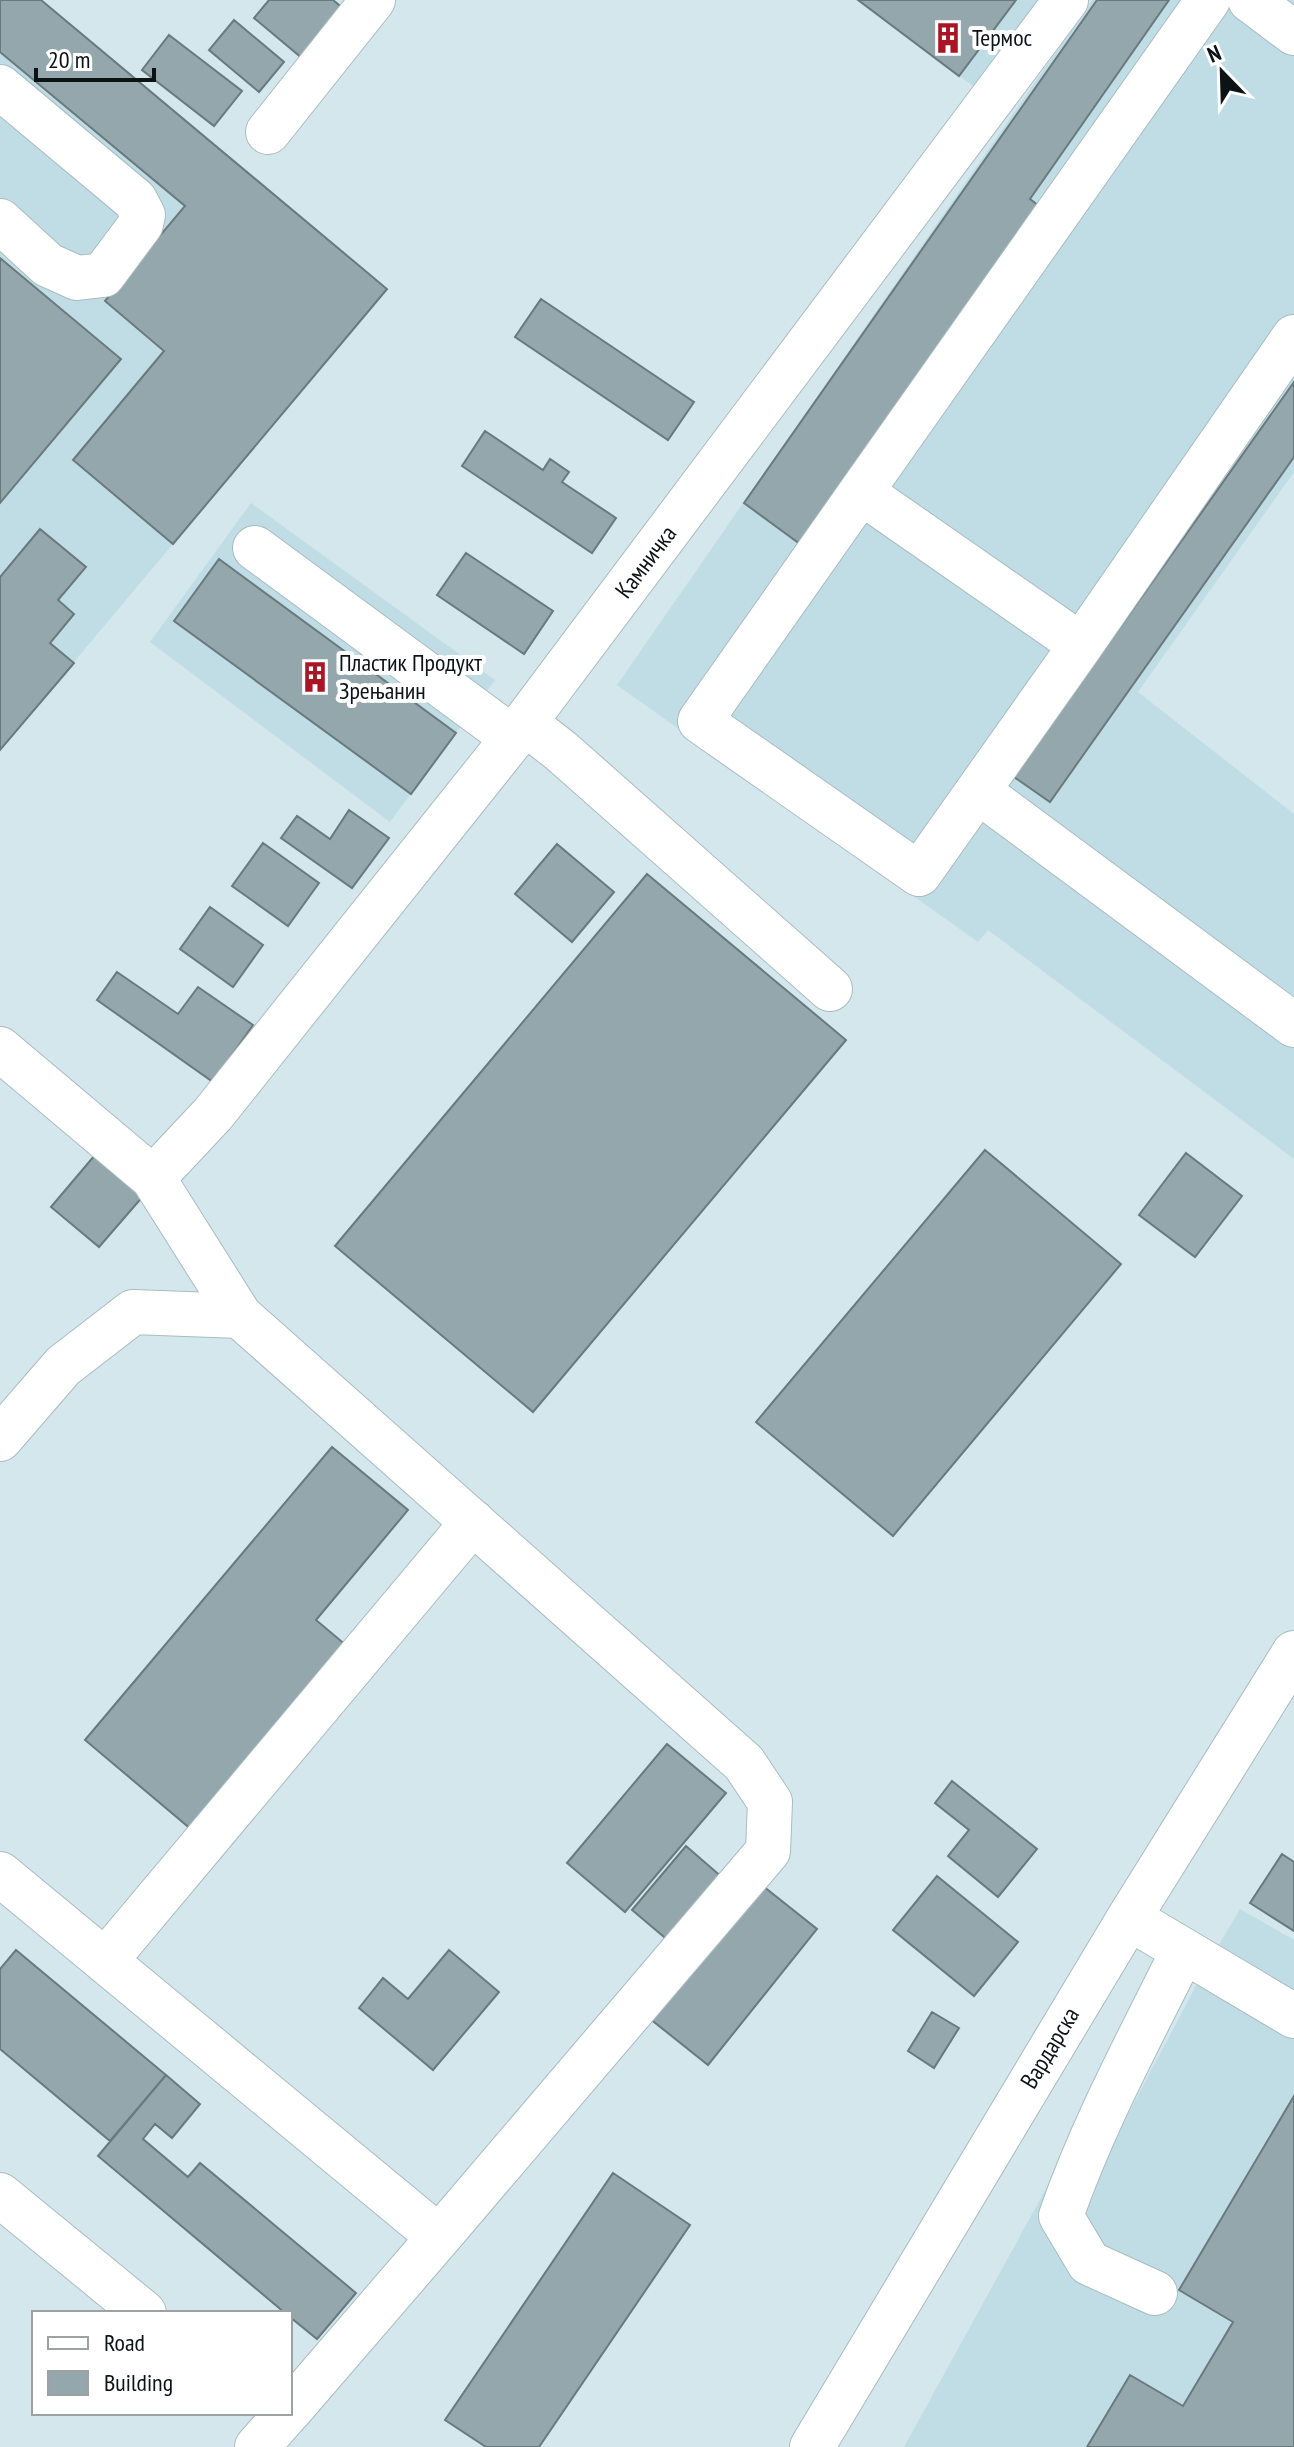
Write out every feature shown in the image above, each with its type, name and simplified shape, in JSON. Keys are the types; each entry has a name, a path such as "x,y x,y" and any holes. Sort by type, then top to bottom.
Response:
{"street":[{"path":"268,132 373,0"},
{"name":"Камничка","path":"153,1178 213,1114 519,730 1066,0"},
{"path":"1208,0 700,721 919,874 1294,337"},
{"path":"1250,0 1294,33"},
{"path":"0,87 135,200 143,215 141,224 103,275 77,278 48,265 0,221"},
{"path":"861,492 1081,645"},
{"path":"255,548 519,730 573,761 830,989"},
{"path":"978,791 1294,1025"},
{"path":"0,1049 153,1178 240,1316 744,1763 770,1802 768,1851 439,2237 292,2403"},
{"path":"0,1439 63,1366 133,1312 240,1316"},
{"path":"105,1961 473,1522"},
{"name":"Вардарска","path":"812,2447 1129,1918 1294,1653"},
{"path":"0,1874 439,2237"},
{"path":"1129,1918 1294,2016"},
{"path":"1155,2293 1089,2263 1061,2216 1104,2111 1183,1951"},
{"path":"0,2195 142,2311"}],"shaded area":[{"path":"0,0 387,289 0,750"},
{"name":"Термос","path":"858,0 1051,0 981,92"},
{"path":"1092,0 1294,0 1294,472 1138,692 1294,814 1294,1159 988,930 978,942 617,685"},
{"path":"251,503 495,680 390,822 150,642"},
{"path":"1240,1909 1294,1940 1294,2447 904,2447 1058,2167 1089,2188"}],"building":[{"path":"0,0 41,0 387,289 173,544 73,460 164,351 105,301 185,206 0,52"},
{"path":"269,0 333,0 350,14 309,64 254,18"},
{"name":"Термос","path":"858,0 1016,0 959,76"},
{"path":"1097,0 1169,0 1030,199 1039,206 800,544 744,503"},
{"path":"234,20 284,62 259,92 209,50"},
{"path":"169,35 242,91 214,126 142,70"},
{"path":"0,258 121,359 0,503"},
{"path":"541,299 694,402 668,440 515,337"},
{"path":"1294,382 1294,457 1050,802 1014,777"},
{"path":"485,431 543,470 550,459 569,472 562,482 616,518 592,553 462,466"},
{"path":"40,529 86,567 58,600 74,614 50,643 74,663 0,750 0,577"},
{"path":"466,553 553,611 524,654 437,595"},
{"name":"Пластик Продукт Зрењанин","path":"219,559 456,733 411,794 174,621"},
{"path":"349,810 389,838 352,888 281,838 297,816 330,839"},
{"path":"263,843 319,883 288,926 232,886"},
{"path":"557,844 614,892 572,942 515,894"},
{"path":"647,874 846,1040 533,1412 335,1246"},
{"path":"210,907 263,945 233,987 180,949"},
{"path":"117,972 178,1014 198,987 253,1025 213,1082 97,1000"},
{"path":"985,1150 1121,1264 893,1536 756,1422"},
{"path":"1186,1153 1242,1196 1195,1257 1139,1215"},
{"path":"95,1155 144,1195 99,1247 51,1207"},
{"path":"332,1447 408,1510 316,1620 347,1646 192,1830 85,1740"},
{"path":"667,1744 726,1793 625,1912 567,1863"},
{"path":"952,1781 1037,1849 998,1897 948,1856 969,1830 935,1803"},
{"path":"686,1846 723,1878 670,1942 632,1910"},
{"path":"1282,1854 1294,1862 1294,1931 1250,1903"},
{"path":"937,1876 1018,1942 974,1996 893,1930"},
{"path":"758,1882 817,1929 708,2065 649,2018"},
{"path":"16,1950 166,2075 110,2141 0,2049 0,1969"},
{"path":"449,1950 499,1992 433,2070 359,2008 383,1978 408,1999"},
{"path":"932,2012 959,2028 934,2068 908,2051"},
{"path":"166,2075 200,2104 172,2138 155,2124 143,2139 188,2177 200,2163 356,2293 317,2339 292,2319 292,2311 283,2311 98,2156"},
{"path":"1294,2096 1294,2447 1087,2447 1130,2375 1183,2406 1233,2322 1179,2290"},
{"path":"613,2173 690,2225 539,2447 486,2447 445,2420"}],"place":[{"name":"Термос","path":"948,38"},
{"name":"Пластик Продукт Зрењанин","path":"315,677"}]}
